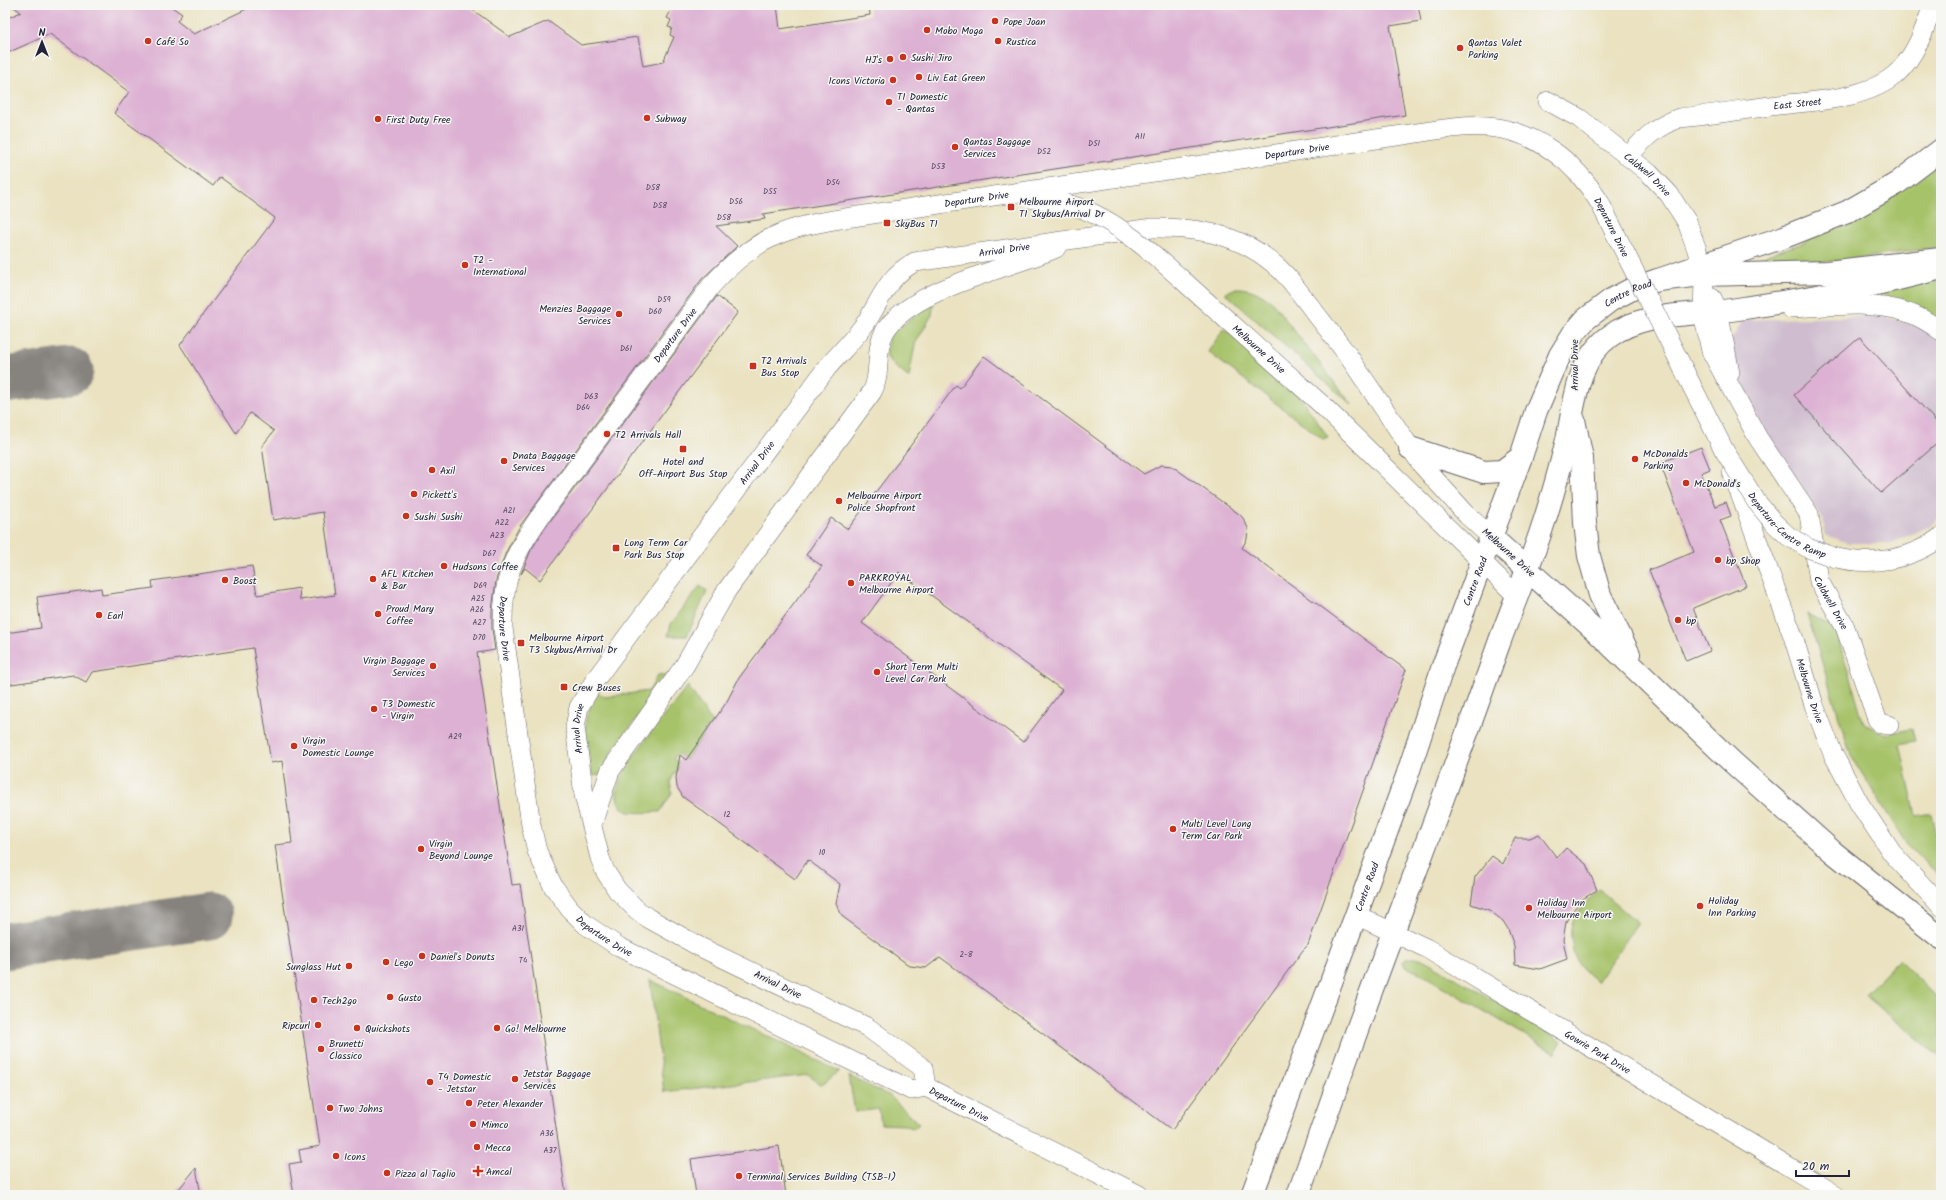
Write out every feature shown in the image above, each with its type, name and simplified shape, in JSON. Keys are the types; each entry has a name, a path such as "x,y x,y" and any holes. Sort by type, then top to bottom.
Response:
{"main road":[{"name":"Centre Road","path":"1252,1195 1407,776 1443,666 1492,537 1536,411 1556,366 1573,334 1586,319 1611,300 1634,288 1658,280 1703,274 1784,237 1846,212 1896,184 1941,150"},
{"path":"1703,274 1827,272 1941,259"},
{"path":"1298,1195 1380,967 1394,934 1527,569 1551,498 1573,405 1582,375 1592,355 1605,340 1613,334 1638,321 1717,311 1866,286 1941,268"},
{"name":"Arrival Drive","path":"1573,334 1573,405"},
{"name":"Melbourne Drive","path":"1573,405 1582,458 1586,535 1595,580 1613,624 1636,668"},
{"path":"1410,448 1484,472 1502,471 1521,457"},
{"name":"Melbourne Drive","path":"1492,537 1636,668 1650,684 1730,760 1833,852 1941,938"}],"street":[{"name":"East Street","path":"1629,156 1652,131 1679,118 1842,96 1879,85 1895,75 1907,62 1922,35 1933,5"},
{"name":"Caldwell Drive","path":"1548,101 1579,118 1629,156 1660,184 1680,210 1692,234 1703,274 1717,311 1734,392 1761,444 1809,514 1819,581 1845,627 1877,719 1882,724 1890,726"},
{"name":"Departure Drive","path":"1139,1195 926,1087 911,1090 619,947 586,925 560,896 542,864 531,825 503,628 504,589 513,562 539,518 711,286 741,255 770,237 818,223 1459,128 1489,127 1529,138 1549,148 1570,164 1593,191 1724,450"},
{"name":"Melbourne Drive","path":"1001,196 1064,203 1078,207 1102,218 1135,240 1322,404 1517,596"},
{"name":"Arrival Drive","path":"926,1087 923,1068 867,1027 700,947 637,910 617,890 605,871 600,858 584,795 575,727 577,712 583,698 826,369 861,328 895,275 915,262 1152,228 1176,228 1212,233 1238,240 1262,254"},
{"name":"Arrival Drive","path":"592,824 610,771 685,665 727,590 874,390 880,342 894,320 908,309 939,292 1001,267 1033,258 1077,238"},
{"name":"Melbourne Drive","path":"1262,254 1286,275 1348,354 1422,466 1462,509 1492,537"},
{"path":"1717,311 1880,306 1915,315 1941,331"},
{"name":"Melbourne Drive","path":"1724,450 1793,636 1814,705 1830,747 1859,804 1892,853 1941,906"},
{"name":"Departure-Centre Ramp","path":"1724,450 1756,501 1773,522 1800,544 1820,554 1833,558 1866,562 1886,560 1916,551 1941,537"},
{"name":"Gowrie Park Drive","path":"1356,915 1426,948 1836,1195"}],"shaded area":[{"path":"1881,316 1924,328 1941,342 1941,515 1930,526 1891,543 1848,543 1826,535 1823,519 1763,428 1738,377 1730,342 1743,320"}],"green space":[{"path":"1941,160 1941,247 1841,261 1761,264 1759,261 1760,258 1806,242 1846,222"},
{"path":"1941,279 1941,321 1861,298 1861,294"},
{"path":"1236,288 1255,292 1272,302 1352,405 1225,293"},
{"path":"934,302 932,315 915,344 909,378 892,364 886,356 889,335"},
{"path":"1224,328 1298,394 1328,437 1323,439 1208,352"},
{"path":"700,586 707,591 687,636 668,636 671,624"},
{"path":"1807,614 1835,628 1864,724 1886,734 1912,729 1915,741 1900,744 1916,816 1931,813 1935,834 1941,838 1941,877 1907,845 1851,756"},
{"path":"670,674 611,753 601,775 592,776 586,742 586,723 591,703 597,692 605,697 649,691 658,675"},
{"path":"688,686 712,722 686,760 678,754 674,757 674,760 680,764 670,782 672,793 660,812 638,813 626,811 618,802 617,796 617,790 621,779 637,752"},
{"path":"1600,890 1638,923 1597,982 1583,969 1576,959 1573,952 1571,927 1577,913"},
{"path":"1406,958 1420,958 1430,963 1562,1041 1555,1053 1418,972 1405,967 1403,962"},
{"path":"1899,960 1941,1001 1941,1059 1865,995"},
{"path":"650,980 839,1071 822,1085 808,1075 664,1092"},
{"path":"849,1076 890,1096 919,1124 914,1129 906,1125 881,1124 879,1109 855,1112"}],"building":[{"path":"11,5 169,5 182,14 177,21 194,34 255,5 466,5 510,37 548,21 581,45 638,37 643,66 663,62 674,37 670,35 672,28 668,27 671,20 667,18 674,5 777,5 780,29 870,15 869,5 1418,5 1421,21 1390,26 1405,115 763,214 765,219 716,226 737,246 702,279 520,526 506,552 496,580 492,611 492,629 495,650 477,653 512,885 520,884 566,1195 294,1195 289,1164 301,1162 299,1150 320,1146 275,845 292,843 282,761 271,763 253,648 92,672 86,682 73,675 5,685 5,633 41,628 37,597 101,588 102,595 153,588 152,581 252,566 257,595 299,588 300,600 335,595 323,512 273,520 262,446 274,431 250,413 236,433 180,345 275,218 220,177 213,186 114,113 129,92 50,34 5,54 5,19 21,12"},
{"path":"717,296 738,312 540,580 525,568 521,574 531,550 548,524"},
{"path":"1860,337 1941,427 1941,440 1881,493 1794,395"},
{"path":"984,356 1144,474 1161,465 1172,466 1243,518 1248,528 1247,539 1242,548 1406,670 1308,945 1172,1130 940,957 926,968 910,966 843,917 836,904 840,884 808,860 795,879 683,797 677,787 676,778 680,755 686,760 726,703 739,678 822,566 806,555 831,518 848,529 956,385 960,388","holes":["899,572 1062,690 1023,742 862,623"]},
{"path":"1701,447 1710,469 1701,473 1715,506 1726,502 1731,516 1720,520 1746,586 1693,608 1710,651 1686,661 1649,570 1694,552 1661,466 1663,465 1662,462"},
{"name":"Holiday Inn Melbourne Airport","path":"1539,834 1557,858 1566,848 1586,864 1597,890 1581,900 1570,914 1566,922 1563,940 1567,959 1540,969 1515,965 1514,946 1508,929 1503,921 1489,910 1471,904 1475,877 1492,856 1503,864 1515,838 1530,838"},
{"name":"Terminal Services Building (TSB-1)","path":"779,1146 786,1195 696,1195 691,1159"},
{"path":"196,1168 201,1195 174,1195"}],"taxiway":[{"path":"5,380 70,371"},
{"path":"5,946 209,916"}],"place":[{"name":"Pope Joan","path":"995,21"},
{"name":"Mobo Moga","path":"927,30"},
{"name":"Café So","path":"148,41"},
{"name":"Rustica","path":"998,41"},
{"name":"Qantas Valet Parking","path":"1460,48"},
{"name":"Sushi Jiro","path":"903,57"},
{"name":"HJ's","path":"890,59"},
{"name":"Liv Eat Green","path":"919,77"},
{"name":"Icons Victoria","path":"893,80"},
{"name":"T1 Domestic - Qantas","path":"889,102"},
{"name":"Subway","path":"647,118"},
{"name":"First Duty Free","path":"378,119"},
{"name":"Qantas Baggage Services","path":"955,147"},
{"name":"Melbourne Airport T1 Skybus/Arrival Dr","path":"1011,207"},
{"name":"SkyBus T1","path":"887,223"},
{"name":"T2 - International","path":"465,265"},
{"name":"Menzies Baggage Services","path":"619,314"},
{"name":"T2 Arrivals Bus Stop","path":"753,366"},
{"name":"T2 Arrivals Hall","path":"607,434"},
{"name":"Hotel and Off-Airport Bus Stop","path":"683,449"},
{"name":"McDonalds Parking","path":"1635,459"},
{"name":"Dnata Baggage Services","path":"504,461"},
{"name":"Axil","path":"432,470"},
{"name":"McDonald's","path":"1686,483"},
{"name":"Pickett's","path":"414,494"},
{"name":"Melbourne Airport Police Shopfront","path":"839,501"},
{"name":"Sushi Sushi","path":"406,516"},
{"name":"Long Term Car Park Bus Stop","path":"616,548"},
{"name":"bp Shop","path":"1718,560"},
{"name":"Hudsons Coffee","path":"444,566"},
{"name":"AFL Kitchen & Bar","path":"373,579"},
{"name":"Boost","path":"225,580"},
{"name":"PARKROYAL Melbourne Airport","path":"851,583"},
{"name":"Proud Mary Coffee","path":"378,614"},
{"name":"Earl","path":"99,615"},
{"name":"bp","path":"1678,620"},
{"name":"Melbourne Airport T3 Skybus/Arrival Dr","path":"521,643"},
{"name":"Virgin Baggage Services","path":"433,666"},
{"name":"Short Term Multi Level Car Park","path":"877,672"},
{"name":"Crew Buses","path":"564,687"},
{"name":"T3 Domestic - Virgin","path":"374,709"},
{"name":"Virgin Domestic Lounge","path":"294,746"},
{"name":"Multi Level Long Term Car Park","path":"1173,829"},
{"name":"Virgin Beyond Lounge","path":"421,849"},
{"name":"Holiday Inn Parking","path":"1700,906"},
{"name":"Holiday Inn Melbourne Airport","path":"1529,908"},
{"name":"Daniel's Donuts","path":"422,956"},
{"name":"Lego","path":"386,962"},
{"name":"Sunglass Hut","path":"349,966"},
{"name":"Gusto","path":"390,997"},
{"name":"Tech2go","path":"314,1000"},
{"name":"Ripcurl","path":"318,1025"},
{"name":"Quickshots","path":"357,1028"},
{"name":"Go! Melbourne","path":"497,1028"},
{"name":"Brunetti Classico","path":"321,1049"},
{"name":"Jetstar Baggage Services","path":"515,1079"},
{"name":"T4 Domestic - Jetstar","path":"430,1082"},
{"name":"Peter Alexander","path":"469,1103"},
{"name":"Two Johns","path":"330,1108"},
{"name":"Mimco","path":"473,1124"},
{"name":"Mecca","path":"477,1147"},
{"name":"Icons","path":"336,1156"},
{"name":"Amcal","path":"478,1171"},
{"name":"Pizza al Taglio","path":"387,1173"},
{"name":"Terminal Services Building (TSB-1)","path":"739,1176"}]}
